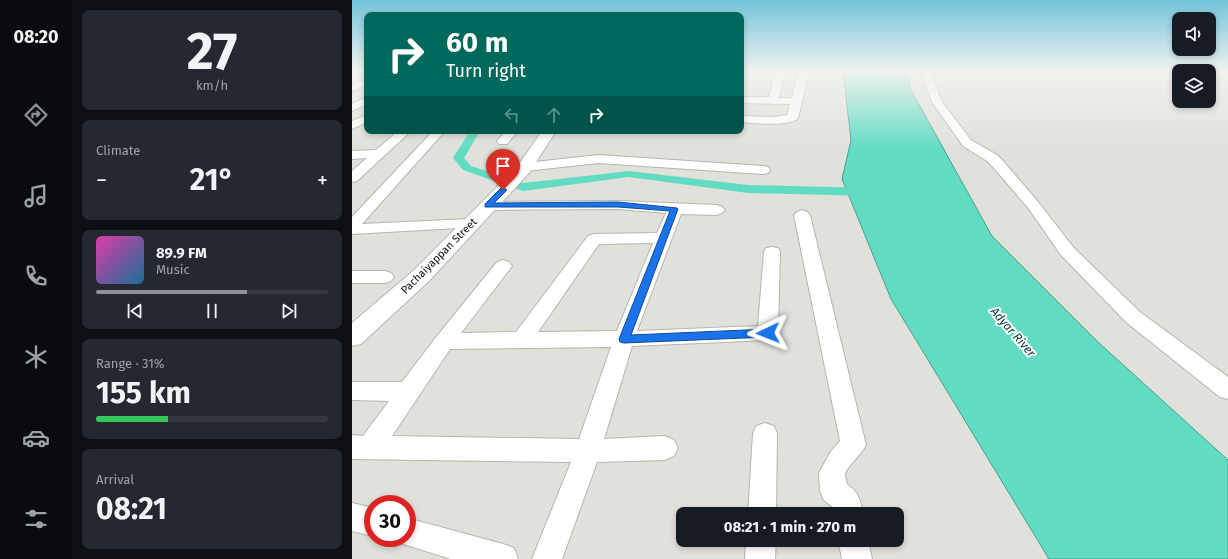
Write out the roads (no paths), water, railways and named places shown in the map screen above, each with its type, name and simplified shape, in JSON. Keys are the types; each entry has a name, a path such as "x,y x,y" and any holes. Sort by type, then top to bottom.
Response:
{"main road":[{"name":"Pachaiyappan Street","path":"353,336 421,276 524,168 547,134"}],"street":[{"path":"353,97 364,98"},
{"path":"773,101 774,97"},
{"path":"744,119 774,120 792,118 798,97"},
{"path":"935,97 947,117 967,143 992,158 999,165 1034,206 1067,250 1133,317 1228,390"},
{"path":"352,108 364,99"},
{"path":"744,100 797,101"},
{"path":"352,126 364,120"},
{"path":"352,178 402,134"},
{"path":"352,227 436,134"},
{"path":"503,140 509,134"},
{"path":"352,155 379,154"},
{"path":"524,168 599,159 763,170"},
{"path":"491,203 618,205 718,210"},
{"path":"547,559 588,451 624,339 675,209"},
{"path":"802,215 853,445 840,459 832,473 834,491 847,500 848,507"},
{"path":"352,227 470,224"},
{"path":"522,339 594,239 664,238"},
{"path":"444,341 624,339 768,333 772,252"},
{"path":"361,447 408,392 444,341 503,266"},
{"path":"352,277 385,277"},
{"path":"352,391 408,392"},
{"path":"762,507 764,434"},
{"path":"361,447 588,451 665,448"},
{"path":"352,516 364,519"},
{"path":"416,535 503,559"},
{"path":"760,559 761,547"},
{"path":"854,547 857,559"}],"water":[{"name":"Adyar River","path":"846,97 915,97 992,236 1098,342 1228,460 1228,559 1049,559 891,299 842,179 851,140"}],"waterway":[{"path":"473,134 458,158 467,168 523,187 629,174 748,189 867,192"}]}
